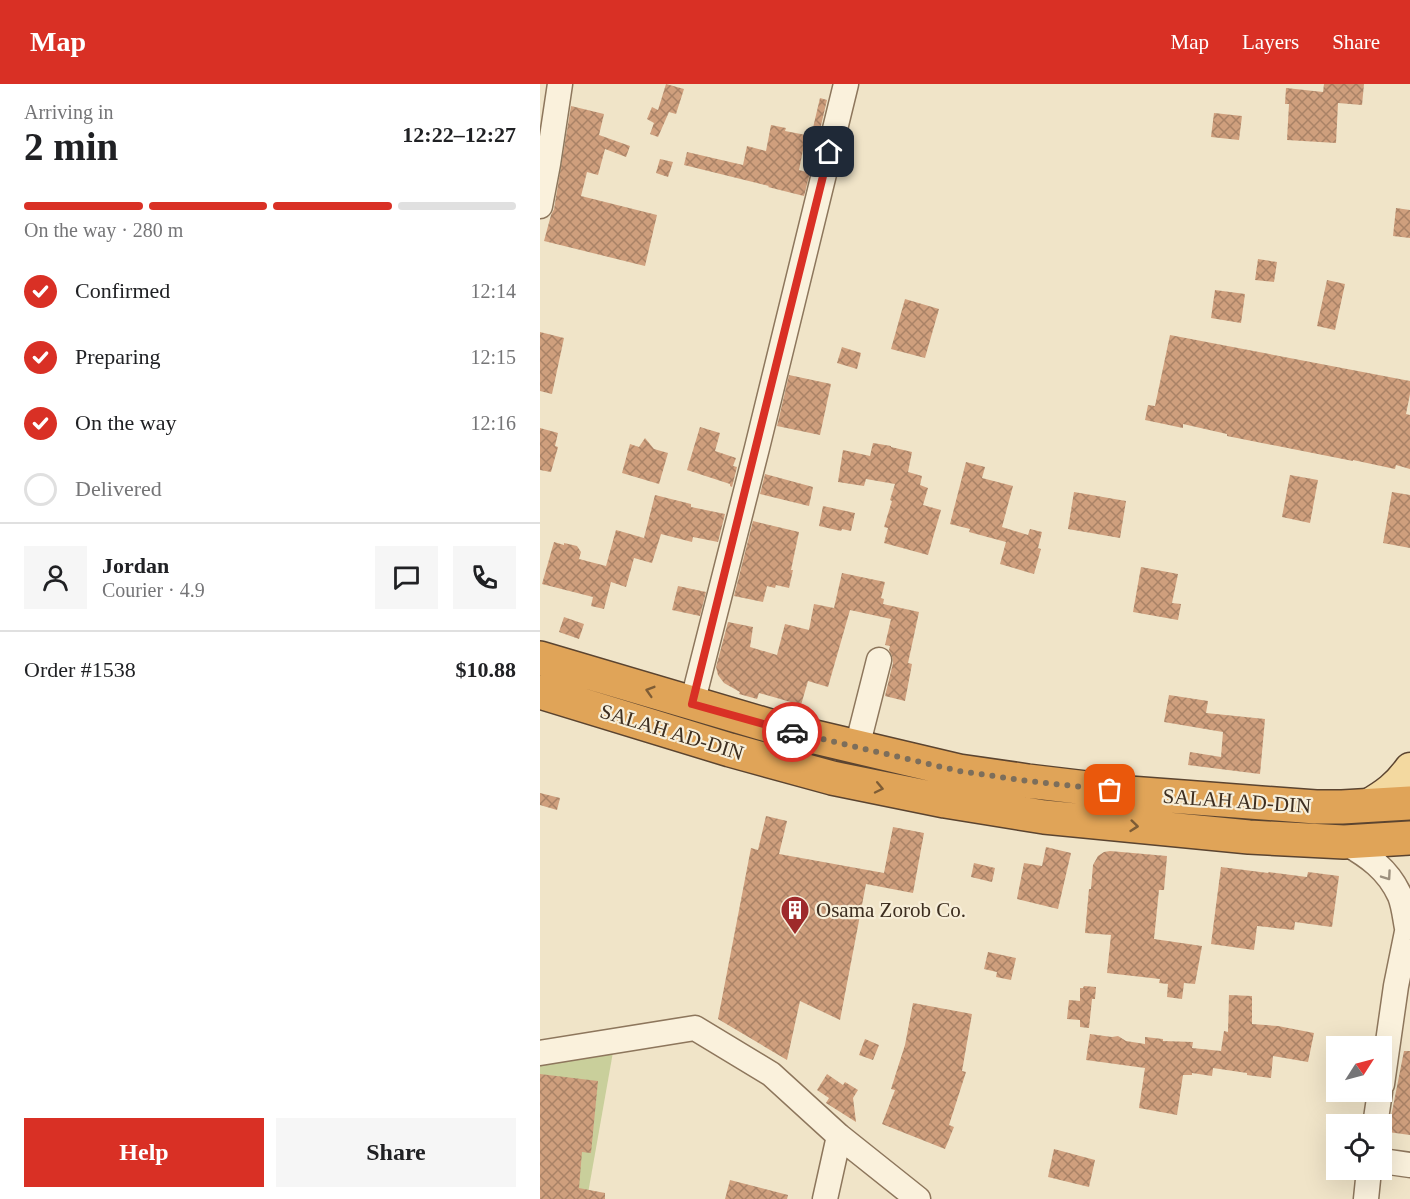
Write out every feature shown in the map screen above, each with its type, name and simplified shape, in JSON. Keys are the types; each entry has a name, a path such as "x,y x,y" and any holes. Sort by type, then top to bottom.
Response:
{"highway":[{"name":"SALAH AD-DIN","path":"540,658 777,728 959,771 1129,793 1316,807 1410,803"},
{"name":"SALAH AD-DIN","path":"540,692 730,750 832,778 945,801 1044,817 1185,832 1344,842 1406,840"},
{"path":"832,778 856,767 857,761 853,747"},
{"path":"945,801 941,783 947,775 959,771"}],"main road":[{"path":"1367,805 1392,790 1410,768"}],"street":[{"path":"540,206 560,84"},
{"path":"692,704 846,84"},
{"path":"853,747 879,660"},
{"path":"1344,842 1367,855 1380,866 1401,897 1409,923 1403,987 1392,1038"},
{"path":"540,1053 695,1028 771,1074 839,1136 918,1199"},
{"path":"825,1199 839,1136"},
{"path":"1392,1162 1410,1165"},
{"path":"1365,1199 1368,1180"}],"green space":[{"path":"613,1052 587,1199 540,1199 540,1064"}],"building":[{"path":"666,84 684,89 676,114 669,112 658,137 650,134 654,123 647,119 652,107 658,110"},
{"path":"1324,84 1364,84 1362,105 1338,103 1336,143 1287,140 1289,104 1285,104 1286,88 1323,92"},
{"path":"820,98 827,100 819,134 812,132"},
{"path":"571,106 604,114 599,135 630,146 626,157 605,149 598,175 587,172 581,196 657,215 645,266 544,241 554,209"},
{"path":"1214,113 1242,116 1239,140 1211,137"},
{"path":"771,125 786,128 785,131 806,135 799,170 810,173 804,196 684,165 687,152 743,165 747,146 766,151"},
{"path":"660,159 673,162 668,177 656,173"},
{"path":"1396,208 1410,210 1410,238 1393,236"},
{"path":"1258,259 1277,262 1274,282 1255,280"},
{"path":"1327,280 1345,284 1335,330 1317,326"},
{"path":"1215,290 1245,294 1241,323 1211,318"},
{"path":"905,299 939,309 925,358 891,349"},
{"path":"540,332 564,338 552,394 540,391"},
{"path":"1170,335 1410,381 1406,414 1410,415 1410,469 1396,465 1395,469 1353,461 1227,436 1227,434 1183,424 1183,428 1145,420 1148,405 1155,406"},
{"path":"842,347 861,353 857,369 837,363"},
{"path":"789,375 831,384 820,435 777,426"},
{"path":"700,427 720,433 715,451 736,458 733,466 737,467 732,487 730,484 687,470"},
{"path":"540,428 558,433 555,446 558,447 551,472 540,470"},
{"path":"645,438 654,449 668,453 659,484 622,473 630,444 639,447"},
{"path":"873,443 912,452 908,472 922,476 920,485 928,488 923,505 941,510 928,555 884,543 888,528 884,527 895,484 866,479 864,486 838,482 843,450 870,456"},
{"path":"966,462 985,467 982,478 1013,486 1002,527 1028,535 1030,529 1042,532 1038,548 1041,549 1034,574 1000,564 1006,542 969,532 970,529 950,524"},
{"path":"765,474 813,487 809,506 760,494"},
{"path":"1290,475 1318,480 1310,523 1282,517"},
{"path":"1074,492 1126,501 1120,538 1068,529"},
{"path":"1392,492 1410,495 1410,548 1383,543"},
{"path":"655,495 691,504 691,507 725,514 718,542 693,537 692,542 661,534 652,563 634,558 626,587 611,582 604,609 591,606 593,597 542,584 554,542 577,546 581,552 579,559 606,566 616,530 644,538"},
{"path":"823,506 855,513 851,531 819,526"},
{"path":"753,521 799,532 789,588 776,585 775,588 767,586 763,602 734,596"},
{"path":"1141,567 1178,574 1172,603 1181,604 1178,620 1133,612"},
{"path":"842,573 885,582 881,598 884,599 883,604 919,612 908,663 912,664 905,701 885,696 893,663 890,646 885,645 891,619 850,610 828,687 808,681 801,705 759,693 757,699 739,694 740,692 724,683 716,667 728,622 753,627 750,647 777,655 785,624 809,630 814,604 834,608"},
{"path":"678,586 706,592 700,616 672,610"},
{"path":"564,617 584,624 579,639 559,632"},
{"path":"1169,695 1208,701 1206,713 1265,719 1260,774 1188,765 1190,752 1221,757 1223,732 1164,722"},
{"path":"540,793 560,798 557,810 540,805"},
{"name":"Osama Zorob Co.","path":"766,816 787,821 779,854 884,873 893,827 924,833 913,893 866,884 840,1020 800,1001 787,1060 718,1019 751,848 758,850"},
{"path":"1046,847 1071,853 1058,909 1017,899 1024,863 1042,866"},
{"path":"1110,851 1167,856 1164,890 1159,890 1154,939 1202,946 1195,984 1184,983 1182,999 1167,997 1168,984 1159,983 1160,979 1107,973 1111,935 1085,933 1093,865 1098,856"},
{"path":"974,863 995,868 992,882 971,877"},
{"path":"1221,867 1307,877 1308,872 1339,876 1332,927 1295,922 1294,930 1257,926 1254,950 1211,944"},
{"path":"988,952 1016,958 1011,980 996,977 997,972 984,969"},
{"path":"1096,987 1095,999 1092,999 1089,1028 1080,1027 1080,1020 1067,1019 1069,1000 1080,1001 1080,988"},
{"path":"1229,995 1252,996 1252,1024 1314,1033 1308,1062 1273,1056 1271,1078 1213,1068 1212,1076 1192,1073 1192,1075 1183,1075 1177,1115 1139,1108 1145,1068 1086,1060 1090,1034 1118,1036 1126,1041 1145,1044 1145,1037 1163,1039 1163,1041 1193,1042 1192,1048 1221,1051 1224,1031 1228,1032"},
{"path":"913,1003 972,1014 962,1071 966,1072 949,1125 954,1127 945,1149 882,1124 895,1090 891,1089 905,1045"},
{"path":"865,1039 879,1045 873,1060 859,1055"},
{"path":"1404,1051 1410,1051 1410,1135 1392,1133 1392,1114"},
{"path":"540,1074 598,1081 591,1153 582,1152 579,1188 605,1193 605,1199 540,1199"},
{"path":"827,1074 843,1085 845,1082 858,1090 853,1098 856,1122 826,1103 829,1098 817,1090"},
{"path":"1054,1149 1095,1160 1089,1187 1048,1177"},
{"path":"730,1180 788,1195 787,1199 725,1199"}],"way so far":[{"path":"792,732 959,771 1110,790"}],"place":[{"name":"Osama Zorob Co.","path":"795,936"}],"route":[{"path":"792,732 692,704 752,470 829,152"}]}
